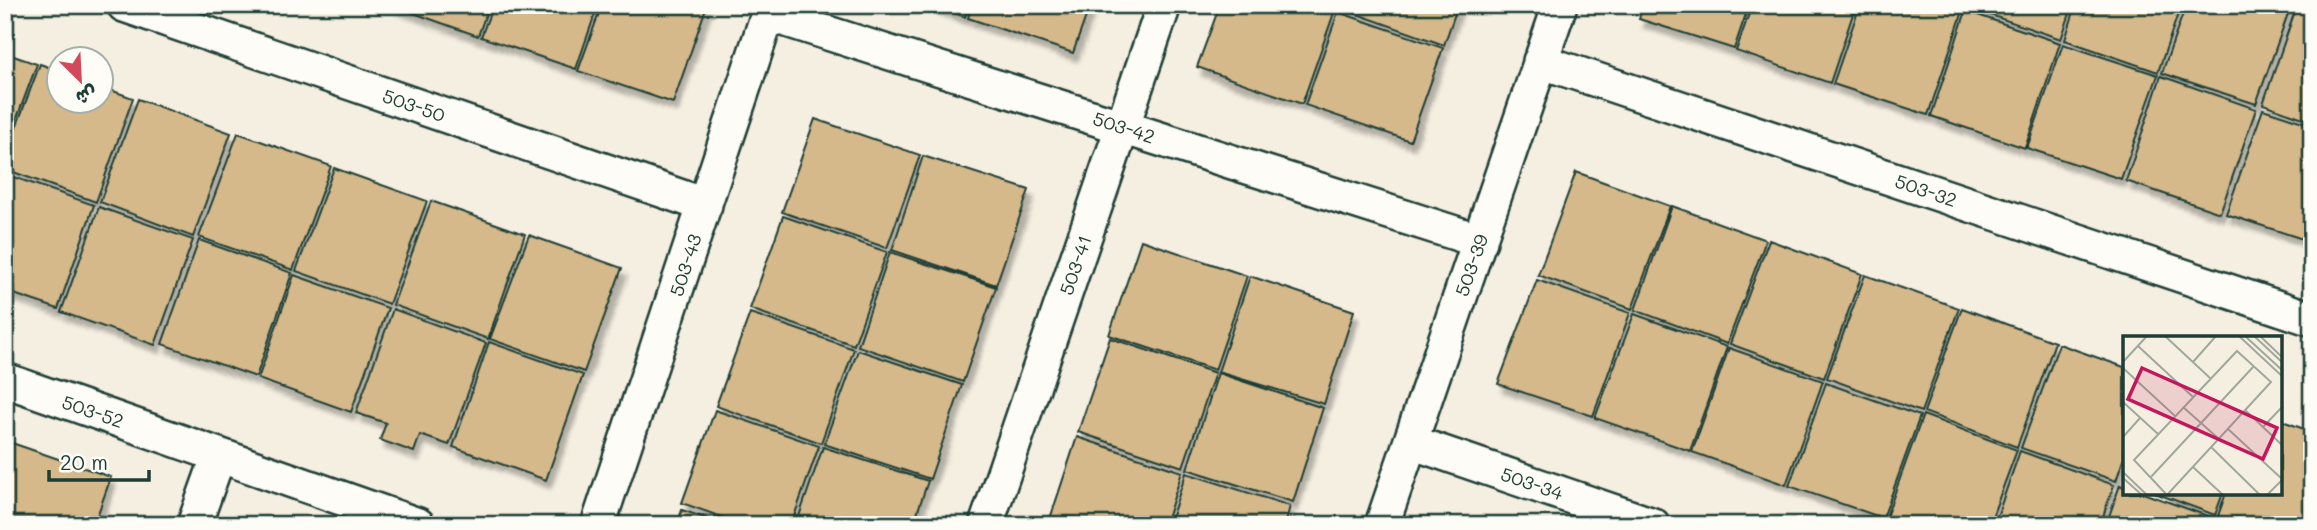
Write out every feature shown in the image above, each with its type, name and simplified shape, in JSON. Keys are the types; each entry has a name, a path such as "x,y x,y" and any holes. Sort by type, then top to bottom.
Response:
{"street":[{"name":"503-50","path":"124,5 705,205"},
{"name":"503-41","path":"986,525 1164,5"},
{"name":"503-39","path":"1382,525 1560,5"},
{"name":"503-43","path":"598,525 770,10"},
{"name":"503-42","path":"770,10 1122,127 1480,241"},
{"name":"503-32","path":"1540,61 2312,319"},
{"name":"503-52","path":"5,380 418,525"},
{"name":"503-34","path":"1411,442 1653,525"},
{"path":"194,525 219,455"}],"building":[{"path":"391,5 489,5 478,36"},
{"path":"493,5 598,5 576,69 481,37"},
{"path":"602,5 707,5 673,103 578,71"},
{"path":"932,5 969,5 965,17"},
{"path":"972,5 1090,5 1073,53 968,18"},
{"path":"1220,5 1321,5 1335,10 1302,104 1197,67"},
{"path":"1341,5 1458,5 1444,45 1340,8"},
{"path":"1643,5 1749,5 1734,49 1639,19"},
{"path":"1752,5 1856,5 1830,83 1736,51"},
{"path":"1860,5 1947,5 1963,11 1928,115 1833,84"},
{"path":"1967,5 2073,5 2061,39"},
{"path":"2076,5 2181,5 2158,72 2065,40"},
{"path":"2186,5 2291,5 2256,104 2162,73"},
{"path":"2297,5 2312,5 2312,121 2263,104"},
{"path":"1966,11 2060,43 2025,148 1931,116"},
{"path":"1338,12 1443,48 1410,141 1305,105"},
{"path":"2063,44 2158,75 2121,179 2027,148"},
{"path":"5,53 37,64 5,150"},
{"path":"40,64 46,66 46,116 116,116 116,92 133,98 96,202 5,169 5,157"},
{"path":"2161,76 2256,109 2220,213 2126,181"},
{"path":"138,99 231,133 193,237 100,202"},
{"path":"2263,109 2312,125 2312,242 2226,214"},
{"path":"815,119 920,155 887,248 782,212"},
{"path":"238,133 331,166 293,270 199,237"},
{"path":"923,156 1029,190 996,285 892,250"},
{"path":"334,168 427,201 389,304 296,271"},
{"path":"1576,172 1670,206 1632,309 1538,275"},
{"path":"5,174 94,205 58,309 5,291"},
{"path":"431,201 525,234 488,339 393,305"},
{"path":"1672,206 1766,240 1727,344 1635,310"},
{"path":"99,207 193,240 155,345 61,312"},
{"path":"783,216 887,252 854,345 750,309"},
{"path":"529,235 622,268 584,372 490,339"},
{"path":"199,240 292,273 256,377 162,344"},
{"path":"1141,240 1247,276 1215,370 1109,335"},
{"path":"1769,240 1862,274 1824,378 1730,344"},
{"path":"890,252 996,287 963,382 858,346"},
{"path":"294,275 388,308 351,412 258,379"},
{"path":"1865,275 1959,308 1921,412 1827,378"},
{"path":"1250,276 1354,311 1324,404 1218,372"},
{"path":"1537,280 1630,313 1593,416 1498,384"},
{"path":"1962,308 2055,342 2017,447 1924,412"},
{"path":"393,309 486,343 449,445 420,435 414,452 380,440 386,423 356,413"},
{"path":"750,313 854,349 821,443 716,406"},
{"path":"1634,314 1727,347 1690,451 1595,418"},
{"path":"1110,338 1215,373 1183,467 1078,432"},
{"path":"489,342 583,375 546,480 453,447"},
{"path":"2059,344 2123,367 2123,460 2116,481 2021,448"},
{"path":"1729,348 1823,381 1786,485 1692,452"},
{"path":"858,350 962,385 930,479 824,444"},
{"path":"1218,373 1323,408 1293,502 1187,469"},
{"path":"1826,383 1920,416 1883,518 1789,486"},
{"path":"715,410 819,446 791,525 744,525 682,503"},
{"path":"1923,415 2017,450 1989,525 1897,525 1885,520"},
{"path":"2282,421 2312,432 2312,525 2242,525 2218,516 2225,495 2282,495"},
{"path":"1077,437 1182,472 1165,525 1048,525"},
{"path":"9,442 111,477 94,525 5,525 5,454"},
{"path":"823,447 928,481 913,525 796,525"},
{"path":"2020,451 2114,485 2100,525 1994,525"},
{"path":"1186,473 1290,506 1285,525 1169,525"},
{"path":"2120,485 2123,486 2123,495 2149,495 2213,518 2211,525 2106,525"},
{"path":"2160,495 2222,495 2215,515"},
{"path":"682,510 725,525 677,525"}]}
